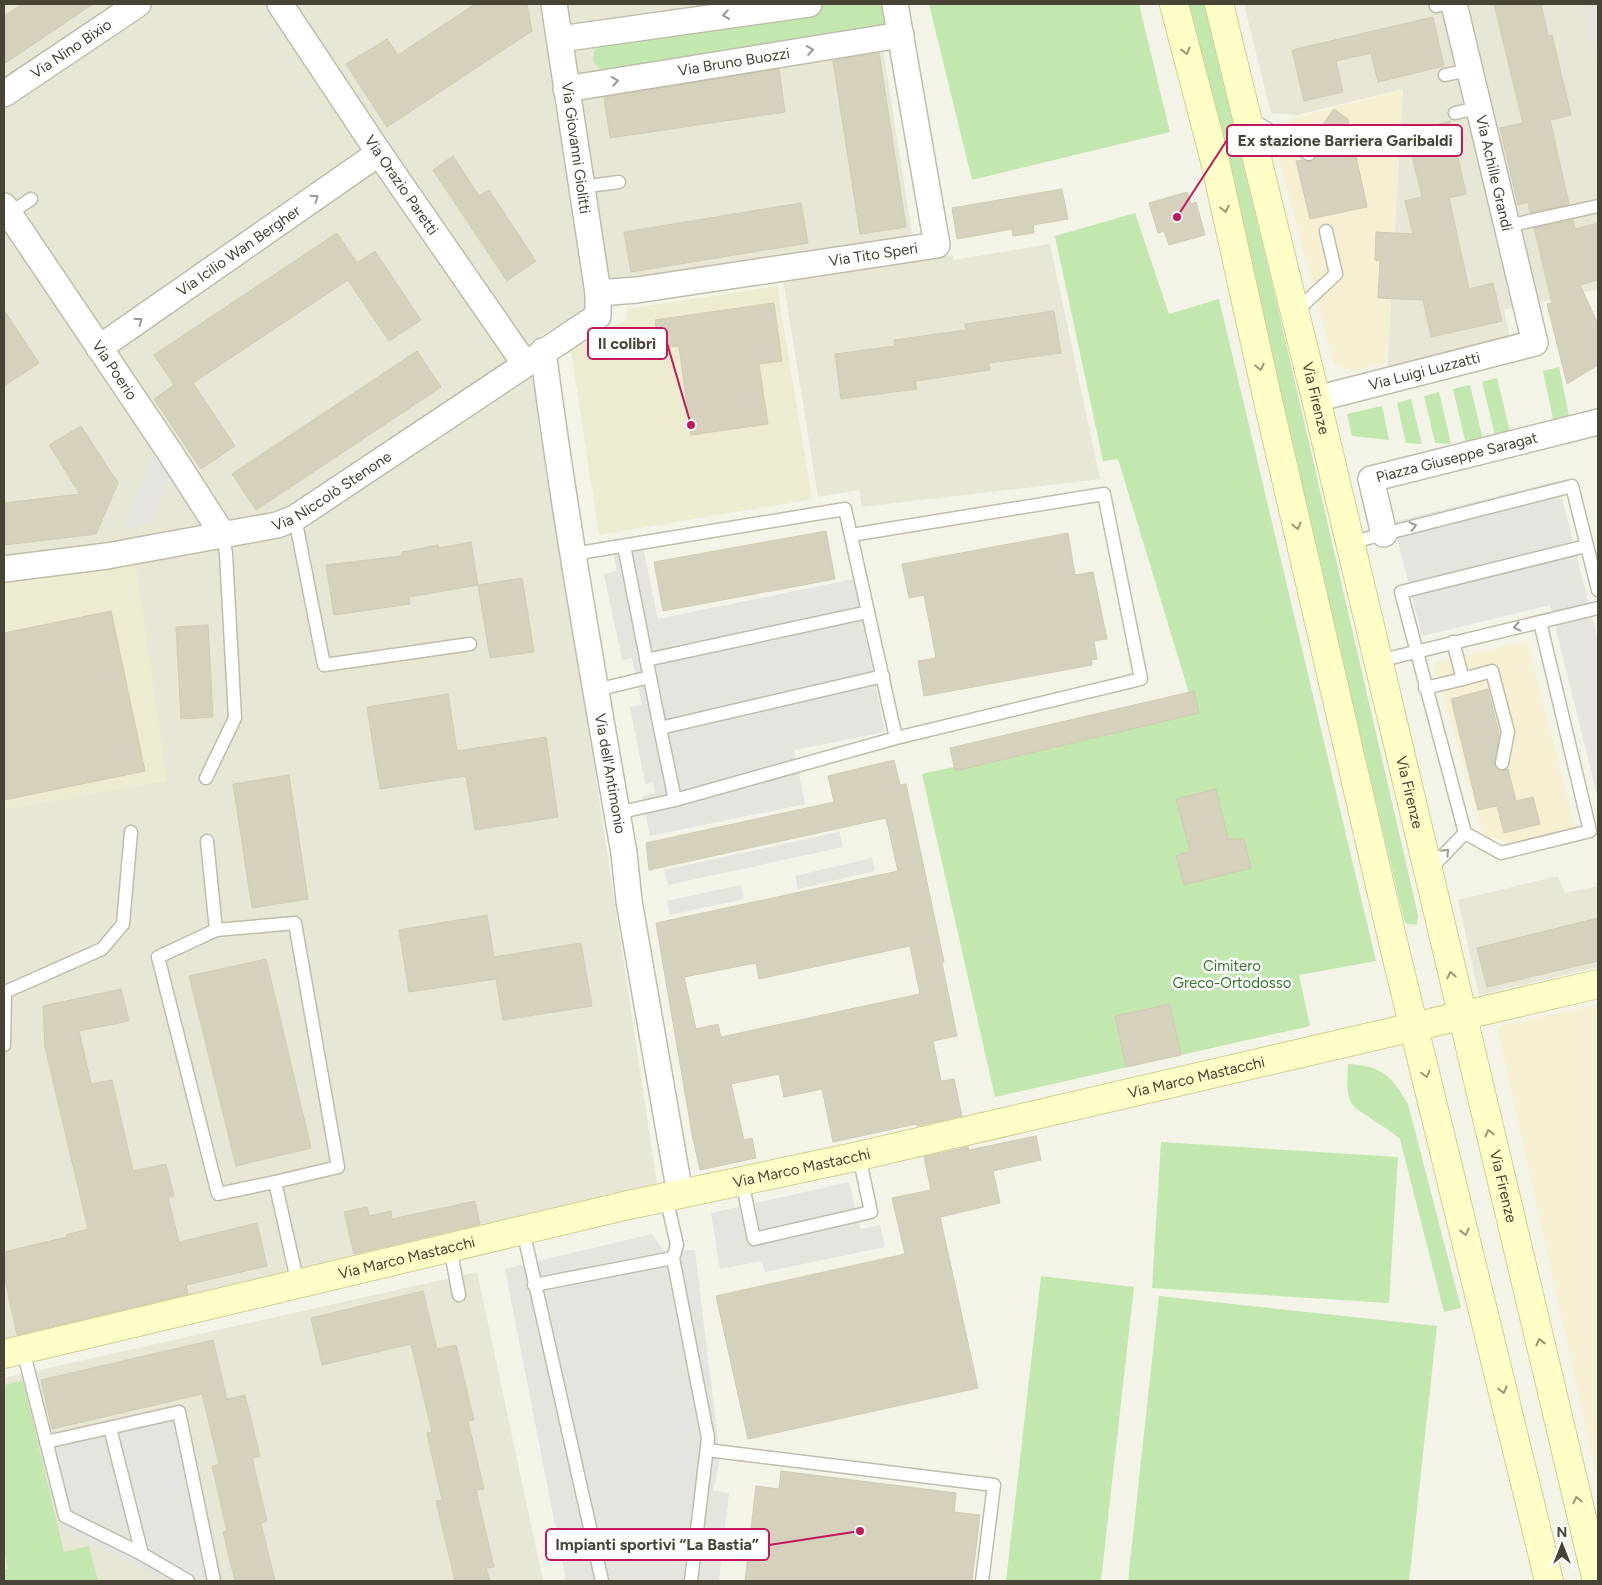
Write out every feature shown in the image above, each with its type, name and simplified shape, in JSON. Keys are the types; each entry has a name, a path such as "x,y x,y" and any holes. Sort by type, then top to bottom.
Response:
{"main road":[{"path":"1174,4 1214,161 1414,1027 1549,1581"},
{"name":"Via Firenze","path":"1219,4 1316,399 1461,1016 1597,1581"},
{"name":"Via Marco Mastacchi","path":"13,1352 523,1230 742,1180 859,1156 1598,984"}],"street":[{"name":"Via Nino Bixio","path":"4,94 138,4"},
{"name":"Via Giovanni Giolitti","path":"554,4 598,293"},
{"path":"560,39 765,7 809,4"},
{"path":"895,4 901,35"},
{"name":"Via Achille Grandi","path":"1445,4 1470,70 1467,111 1507,226 1535,342"},
{"name":"Via Orazio Paretti","path":"283,18 379,153 534,358"},
{"name":"Via Bruno Buozzi","path":"566,89 901,35"},
{"name":"Via Tito Speri","path":"598,293 637,290 937,245 901,35"},
{"name":"Via Icilio Wan Bergher","path":"99,348 379,153"},
{"name":"Via Poerio","path":"6,210 169,451 223,535"},
{"name":"Via Niccolò Stenone","path":"4,569 107,556 277,525 295,518 598,316 598,293"},
{"name":"Via Luigi Luzzatti","path":"1316,399 1535,342"},
{"name":"Via dell'Antimonio","path":"534,358 553,426 624,853 629,901 673,1196"},
{"name":"Piazza Giuseppe Saragat","path":"1384,534 1371,479 1598,422"}],"lane":[{"path":"1446,75 1470,70"},
{"path":"1247,116 1309,154"},
{"path":"581,187 619,182"},
{"path":"6,210 32,199"},
{"path":"1507,226 1598,206"},
{"path":"1294,313 1336,274 1326,231"},
{"path":"1349,542 1572,486 1598,590"},
{"path":"617,813 675,800 896,738 1141,679 1104,494 851,535"},
{"path":"573,554 845,509 896,738"},
{"path":"295,518 324,665 470,644"},
{"path":"206,778 235,718 226,554 223,535"},
{"path":"624,546 675,800"},
{"path":"1540,622 1590,831 1501,853 1464,833 1401,592 1586,546"},
{"path":"1378,661 1598,608"},
{"path":"646,660 868,612"},
{"path":"1454,642 1463,679"},
{"path":"1426,688 1492,672 1508,732 1502,763"},
{"path":"660,728 883,676"},
{"path":"596,690 650,677"},
{"path":"4,1045 5,992 102,949 123,924 131,832"},
{"path":"1428,871 1464,833"},
{"path":"207,842 216,930"},
{"path":"295,924 338,1168 218,1194 158,957 216,930 295,924"},
{"path":"742,1180 754,1239 870,1212 859,1156"},
{"path":"275,1182 298,1284"},
{"path":"673,1196 677,1245 673,1258 708,1438 691,1581"},
{"path":"523,1230 602,1581"},
{"path":"450,1247 459,1295"},
{"path":"534,1285 673,1258"},
{"path":"13,1352 46,1442 65,1516 142,1554 188,1581"},
{"path":"46,1442 179,1412 215,1581"},
{"path":"110,1428 142,1554"},
{"path":"707,1450 994,1485 982,1581"}],"shaded area":[{"path":"4,4 876,4 916,261 953,255 954,260 1050,244 1100,479 862,507 859,490 818,497 783,279 583,311 530,342 658,1189 4,1346"},
{"path":"1244,4 1598,4 1598,289 1504,310 1511,343 1387,371 1403,89 1297,115 1271,113"},
{"path":"1583,4 1598,4 1598,62"},
{"path":"1403,90 1387,363 1354,371 1334,365 1278,155 1291,119"},
{"path":"777,286 812,499 599,535 571,351 627,319 627,309"},
{"path":"155,454 171,474 151,525 122,529"},
{"path":"1558,481 1598,641 1598,799 1550,605 1422,636 1393,522"},
{"path":"641,537 658,619 854,579 885,732 794,750 805,804 650,836 642,796 655,793 653,783 645,784 630,707 642,705 632,658 622,660 604,574 617,571 611,543"},
{"path":"136,564 167,781 4,809 4,581"},
{"path":"1527,641 1576,830 1523,842 1509,842 1484,836 1434,663"},
{"path":"839,832 843,847 668,885 664,870"},
{"path":"872,858 875,871 798,889 795,876"},
{"path":"1558,876 1565,893 1598,886 1598,967 1479,995 1458,900"},
{"path":"741,885 744,899 670,915 667,901"},
{"path":"1598,1005 1598,1483 1498,1030 1502,1025"},
{"path":"849,1182 860,1229 880,1225 885,1247 765,1272 762,1261 720,1269 711,1213"},
{"path":"652,1234 664,1251 695,1250 720,1459 713,1491 729,1493 719,1581 566,1581 505,1269"},
{"path":"477,1272 543,1581 4,1581 4,1378"},
{"path":"186,1414 224,1581 163,1581 62,1528 41,1449"}],"green space":[{"path":"890,4 900,31 776,46 773,41 762,47 608,79 593,61 595,46 816,5"},
{"path":"929,4 1139,4 1170,132 972,180"},
{"path":"1185,4 1204,4 1273,287 1418,915 1417,925 1407,924 1404,919"},
{"name":"Cimitero Greco-Ortodosso","path":"1135,213 1169,314 1219,299 1376,961 1299,975 1310,1026 995,1097 922,774 1195,713 1118,459 1103,461 1055,236"},
{"path":"1559,367 1571,425 1555,428 1543,371"},
{"path":"1497,378 1512,440 1496,439 1482,382"},
{"path":"1470,385 1484,444 1466,444 1453,389"},
{"path":"1439,392 1451,444 1435,443 1424,396"},
{"path":"1411,399 1422,444 1406,443 1397,403"},
{"path":"1382,406 1389,440 1352,436 1347,414"},
{"path":"1348,1064 1369,1067 1384,1074 1391,1079 1408,1104 1461,1308 1444,1312 1400,1139 1352,1104 1348,1090"},
{"path":"1161,1142 1398,1157 1389,1303 1152,1288"},
{"path":"1041,1276 1134,1287 1101,1581 1006,1581"},
{"path":"1159,1296 1437,1326 1409,1581 1128,1581"},
{"path":"23,1381 64,1552 89,1546 98,1581 4,1581 4,1570 8,1569 4,1551 4,1385"}],"building":[{"path":"23,4 93,4 4,64 4,16"},
{"path":"475,4 527,4 532,31 387,127 346,64 387,39 398,55"},
{"path":"1494,4 1541,4 1548,36 1552,35 1571,115 1550,120 1569,204 1530,213 1528,202 1518,205 1500,128 1523,123"},
{"path":"1433,17 1444,66 1378,82 1371,53 1336,61 1343,92 1304,101 1292,50"},
{"path":"879,53 906,227 860,234 833,61"},
{"path":"779,69 785,112 610,138 604,97"},
{"path":"1334,109 1348,119 1367,207 1310,219 1296,161 1309,162 1313,161 1316,157 1342,152 1316,134"},
{"path":"1450,121 1466,194 1449,198 1469,289 1493,283 1502,321 1431,337 1423,300 1378,298 1380,261 1375,260 1376,232 1413,234 1405,201 1422,197 1406,132"},
{"path":"453,156 479,196 489,190 536,261 507,281 433,170"},
{"path":"1062,189 1068,219 1033,225 1034,233 1013,236 1012,229 957,239 952,208"},
{"path":"1187,192 1191,204 1196,202 1205,235 1169,245 1164,231 1158,233 1149,203"},
{"path":"801,203 808,243 631,272 624,232"},
{"path":"1573,220 1575,229 1598,223 1598,280 1580,285 1598,324 1598,365 1567,384 1547,304 1552,303 1534,228"},
{"path":"337,233 357,263 375,251 421,320 389,341 348,280 193,383 235,446 201,469 154,399 174,385 154,355"},
{"path":"774,303 782,361 759,364 768,424 691,435 679,346 659,348 655,320"},
{"path":"4,310 39,363 4,386"},
{"path":"1054,311 1061,353 989,363 990,370 915,381 917,389 841,399 835,354 895,346 894,340 966,330 965,324"},
{"path":"417,351 441,387 256,510 232,474"},
{"path":"81,426 118,483 96,534 4,545 4,503 80,494 49,445"},
{"path":"826,531 835,579 663,611 654,562"},
{"path":"1068,533 1075,575 1093,572 1107,639 1094,641 1097,659 1091,660 1092,665 924,696 918,661 936,658 924,595 909,598 902,564"},
{"path":"471,542 478,585 409,597 410,604 334,615 326,565 402,556 402,552 438,545 439,548"},
{"path":"522,578 534,652 490,658 478,585"},
{"path":"111,611 145,771 4,800 4,633"},
{"path":"208,625 213,717 181,719 176,627"},
{"path":"1488,689 1499,734 1495,766 1501,771 1508,769 1516,801 1533,797 1540,824 1504,833 1497,806 1478,810 1451,699"},
{"path":"1194,691 1199,713 955,771 950,748"},
{"path":"448,694 457,751 546,737 558,817 475,830 466,776 380,789 367,707"},
{"path":"894,760 900,785 906,784 944,962 942,963 957,1036 933,1041 941,1081 954,1079 962,1116 833,1142 822,1089 784,1097 779,1074 731,1084 744,1140 752,1138 756,1158 700,1170 692,1134 656,923 898,871 886,818 649,870 646,843 834,802 828,776","holes":["910,946 920,994 721,1037 718,1024 696,1029 684,977 756,963 759,979"]},
{"path":"289,775 308,899 252,908 233,784"},
{"path":"1216,789 1228,839 1244,839 1251,868 1184,885 1176,856 1190,851 1176,799"},
{"path":"487,915 494,957 581,943 592,1006 503,1020 496,979 409,992 399,930"},
{"path":"1598,918 1598,961 1487,987 1477,948"},
{"path":"266,959 311,1148 236,1166 189,976"},
{"path":"121,989 129,1021 79,1031 91,1084 112,1080 133,1171 166,1164 174,1196 168,1197 179,1242 257,1223 267,1266 186,1285 188,1294 17,1335 4,1275 4,1252 67,1237 66,1235 88,1229 45,1047 43,1006"},
{"path":"1170,1004 1181,1055 1126,1067 1115,1016"},
{"path":"1036,1136 1041,1160 993,1171 1000,1203 940,1217 978,1388 748,1439 716,1296 905,1254 892,1198 931,1190 924,1157 968,1147 969,1150"},
{"path":"475,1201 480,1224 354,1254 344,1212 367,1207 369,1216 391,1211 392,1219"},
{"path":"423,1291 437,1349 456,1345 474,1420 468,1421 484,1489 476,1490 494,1567 486,1568 490,1581 455,1581 436,1501 442,1500 427,1433 432,1432 411,1344 322,1365 311,1318"},
{"path":"213,1340 227,1399 245,1395 260,1456 252,1458 267,1521 261,1523 275,1581 235,1581 223,1532 227,1531 212,1466 219,1464 202,1394 52,1429 41,1380"},
{"path":"781,1471 956,1493 954,1512 980,1515 972,1581 745,1581 756,1486 779,1489"}],"place":[{"name":"Ex stazione Barriera Garibaldi","path":"1177,217"},
{"name":"Il colibrì","path":"691,425"},
{"name":"Impianti sportivi “La Bastia”","path":"860,1531"}]}
